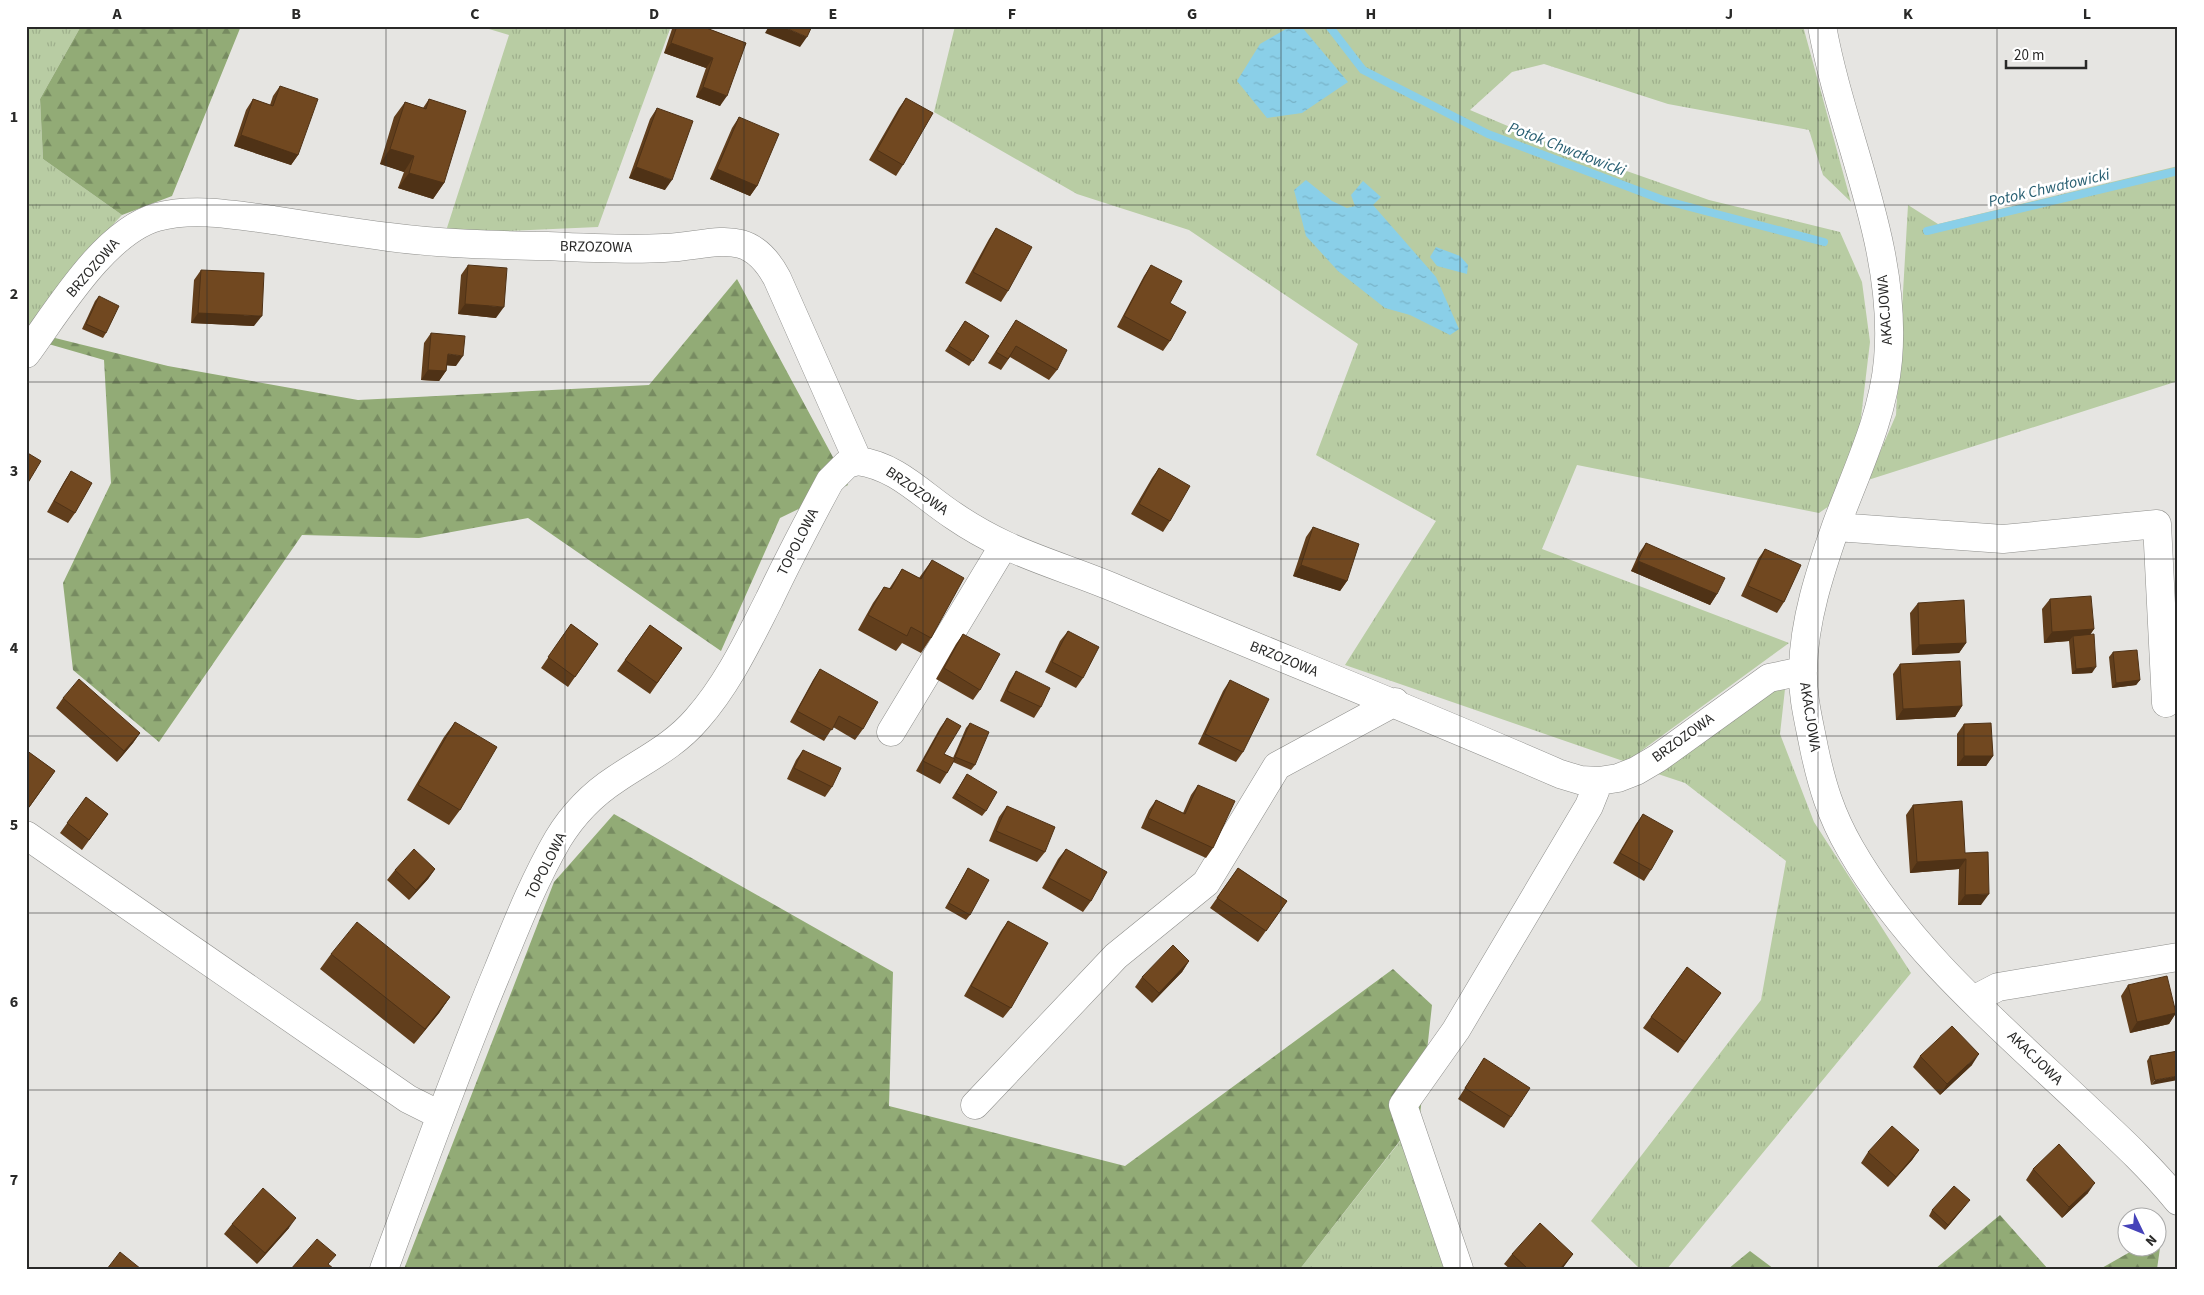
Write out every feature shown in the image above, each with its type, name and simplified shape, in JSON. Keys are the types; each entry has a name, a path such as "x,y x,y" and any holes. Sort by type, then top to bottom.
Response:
{"street":[{"name":"AKACJOWA","path":"1822,26 1871,211 1883,269 1889,322 1888,360 1883,390 1874,424 1836,527 1808,617 1803,671 1805,702 1823,792 1836,823 1852,851 1887,903 1923,948 1973,1000 2144,1163 2178,1201"},
{"name":"BRZOZOWA","path":"26,354 70,294 106,250 124,233 142,222 177,213 210,213 240,216 433,242 617,249 664,248 725,242 747,244 769,264 777,278 858,461 874,463 890,470 955,516 1004,545 1108,585 1308,669 1396,702 1560,774 1580,780 1600,781 1627,775 1658,758 1769,678 1803,671"},
{"name":"TOPOLOWA","path":"384,1269 440,1115 520,918 557,841 581,810 599,792 615,780 653,758 696,721 714,699 745,648 805,526 830,480 847,464 858,461"},
{"path":"1836,527 2003,539 2157,524 2166,703"},
{"path":"892,732 1004,545"},
{"path":"975,1105 1116,956 1206,882 1277,766 1396,702"},
{"path":"1459,1269 1403,1105 1456,1030 1589,806 1600,781"},
{"path":"26,835 408,1099 440,1115"},
{"path":"1973,1000 1998,987 2178,957"}],"green space":[{"path":"26,26 81,26 40,99 43,159 122,215 77,263 26,337"},
{"path":"81,26 241,26 172,196 122,215 43,159 40,99"},
{"path":"479,26 671,26 598,227 445,234 509,35"},
{"path":"955,26 1803,26 1851,202 1823,175 1809,130 1668,104 1544,64 1512,72 1470,110 1550,144 1709,200 1840,232 1862,282 1870,342 1859,434 1832,504 1819,513 1577,465 1542,549 1789,643 1626,762 1345,665 1436,521 1316,455 1358,344 1189,230 1077,194 934,112"},
{"path":"2178,166 2178,381 1868,480 1896,415 1908,205 1938,224"},
{"path":"737,279 848,485 780,518 721,651 528,518 419,538 302,535 159,742 73,670 63,583 111,483 104,360 45,343 51,337 168,366 358,400 649,385"},
{"path":"1769,689 1785,689 1780,734 1814,822 1911,973 1667,1269 1640,1269 1591,1221 1761,1000 1786,861 1685,783 1655,773"},
{"path":"614,814 893,972 889,1106 1125,1166 1393,969 1432,1005 1420,1115 1300,1269 404,1269 554,882"},
{"path":"1405,1135 1449,1269 1300,1269"},
{"path":"2000,1215 2048,1269 1935,1269"},
{"path":"1750,1251 1774,1269 1728,1269"},
{"path":"2119,1258 2159,1258 2157,1269 2100,1269"}],"water":[{"path":"1291,26 1301,26 1348,82 1302,113 1267,118 1237,81 1260,44"},
{"path":"1306,180 1332,201 1347,208 1355,206 1351,195 1363,181 1381,197 1373,205 1436,277 1459,329 1450,335 1410,315 1385,308 1338,271 1306,236 1294,190"},
{"path":"1436,247 1460,256 1468,265 1467,274 1437,266 1430,257"}],"building":[{"path":"677,26 701,26 746,43 727,96 703,87 713,58 671,43"},
{"path":"781,26 812,26 807,37"},
{"path":"280,86 318,99 298,155 241,135 253,99 273,106"},
{"path":"906,98 933,113 903,165 877,150"},
{"path":"429,99 466,111 444,183 409,173 414,156 390,149 405,102 426,109"},
{"path":"657,108 693,121 672,180 636,167"},
{"path":"739,117 779,134 757,186 717,169"},
{"path":"996,228 1032,247 1008,291 973,272"},
{"path":"468,265 507,268 504,307 465,304"},
{"path":"1151,265 1182,281 1170,303 1186,312 1170,341 1124,316"},
{"path":"201,270 264,273 262,316 198,313"},
{"path":"99,296 119,306 106,333 86,324"},
{"path":"1016,320 1067,350 1057,370 1016,346 1008,359 996,352"},
{"path":"965,321 989,336 973,361 949,346"},
{"path":"431,333 465,336 463,356 448,354 446,371 428,370"},
{"path":"26,452 41,461 26,486"},
{"path":"1159,468 1190,486 1170,521 1139,504"},
{"path":"71,471 92,483 75,513 54,501"},
{"path":"1313,527 1359,544 1347,581 1301,565"},
{"path":"1646,543 1725,578 1717,594 1638,561"},
{"path":"1765,549 1801,565 1784,602 1748,586"},
{"path":"932,560 964,578 931,638 911,627 907,636 868,615 884,587 891,589 902,569 921,579"},
{"path":"2091,596 2094,629 2052,632 2050,599"},
{"path":"1964,600 1966,643 1919,645 1918,603"},
{"path":"571,624 598,644 575,677 548,657"},
{"path":"650,625 682,648 657,683 625,660"},
{"path":"1068,631 1099,647 1083,678 1052,662"},
{"path":"963,634 1000,654 980,690 944,668"},
{"path":"2094,634 2096,667 2076,669 2073,636"},
{"path":"2137,650 2140,680 2116,683 2113,652"},
{"path":"1960,661 1962,706 1903,709 1900,664"},
{"path":"820,669 878,702 863,729 839,716 832,730 797,711"},
{"path":"1016,671 1050,688 1041,707 1007,691"},
{"path":"79,679 140,733 124,751 63,698"},
{"path":"1230,680 1269,699 1243,752 1205,734"},
{"path":"947,718 961,726 944,754 955,759 947,773 923,761"},
{"path":"455,722 497,747 460,810 418,785"},
{"path":"970,723 989,732 975,765 955,757"},
{"path":"1991,723 1993,756 1964,756 1964,724"},
{"path":"26,750 55,771 29,807 26,805"},
{"path":"803,750 841,768 832,787 794,768"},
{"path":"967,774 997,792 986,811 956,793"},
{"path":"1198,785 1235,801 1213,848 1148,818 1156,800 1185,814"},
{"path":"86,797 108,814 89,840 67,823"},
{"path":"1962,801 1965,853 1988,852 1989,894 1965,895 1966,859 1917,862 1913,805"},
{"path":"1007,806 1055,827 1045,852 996,831"},
{"path":"1643,814 1673,831 1651,870 1620,853"},
{"path":"414,849 435,869 416,890 395,870"},
{"path":"1066,849 1107,872 1091,901 1049,878"},
{"path":"968,868 989,880 970,915 949,903"},
{"path":"1238,868 1287,901 1266,931 1217,898"},
{"path":"1008,921 1048,943 1011,1008 971,986"},
{"path":"357,922 450,997 425,1029 331,954"},
{"path":"1173,945 1189,961 1159,993 1142,977"},
{"path":"1687,967 1721,993 1685,1042 1651,1017"},
{"path":"2167,976 2176,1013 2137,1022 2128,985"},
{"path":"1952,1026 1979,1054 1947,1084 1920,1056"},
{"path":"2178,1051 2178,1076 2155,1080 2150,1056"},
{"path":"1484,1058 1530,1088 1511,1117 1465,1088"},
{"path":"1892,1126 1919,1150 1896,1177 1868,1152"},
{"path":"2059,1144 2095,1183 2069,1207 2033,1169"},
{"path":"1954,1186 1970,1200 1948,1225 1932,1210"},
{"path":"263,1188 296,1218 265,1253 232,1224"},
{"path":"1540,1223 1573,1254 1560,1269 1528,1269 1512,1254"},
{"path":"317,1239 336,1255 328,1264 334,1269 291,1269"},
{"path":"120,1252 141,1269 107,1269"}],"waterway":[{"name":"Potok Chwałowicki","path":"1329,26 1363,70 1488,134 1663,200 1824,242"},
{"name":"Potok Chwałowicki","path":"1927,231 2178,171"}]}
